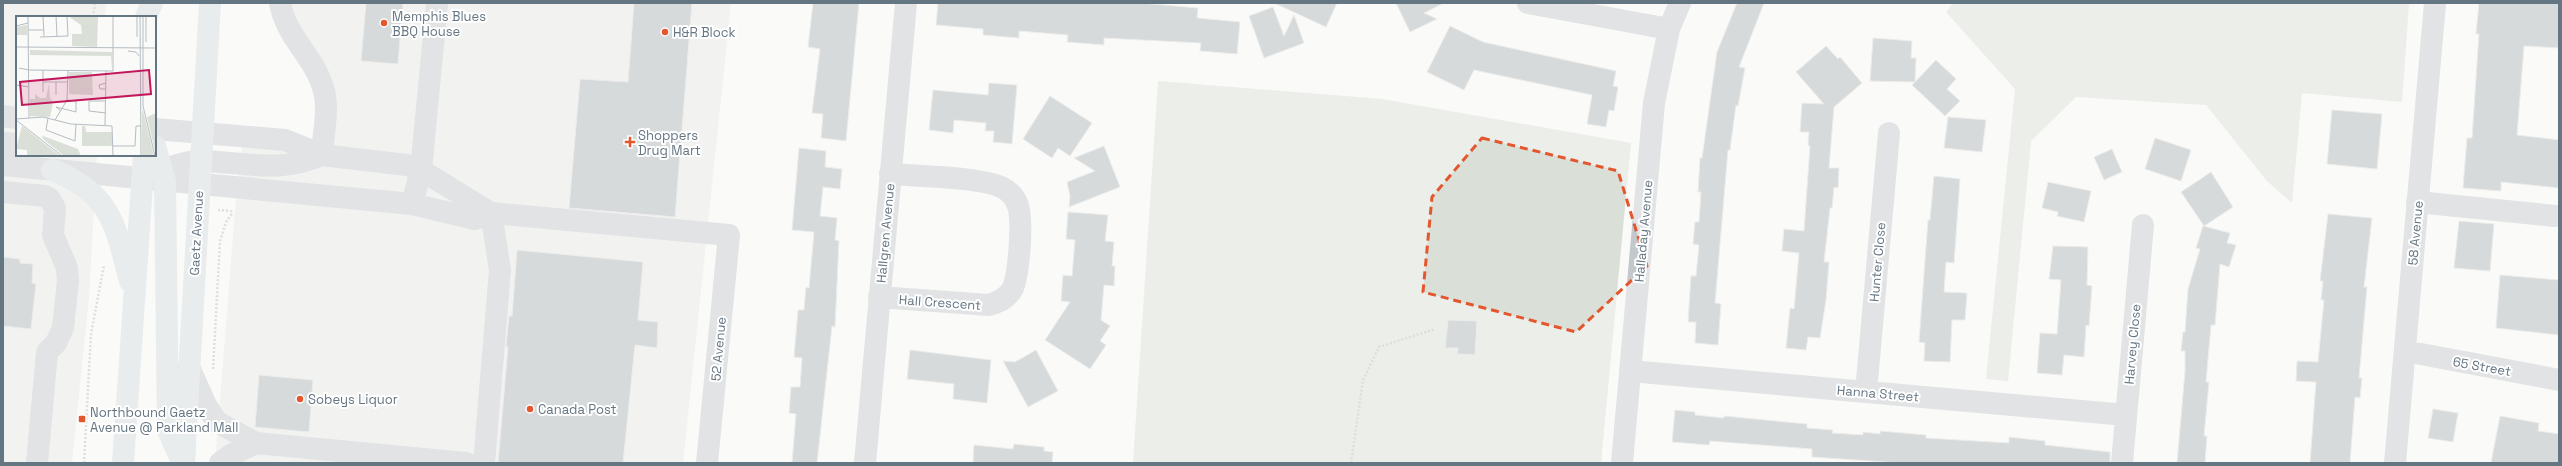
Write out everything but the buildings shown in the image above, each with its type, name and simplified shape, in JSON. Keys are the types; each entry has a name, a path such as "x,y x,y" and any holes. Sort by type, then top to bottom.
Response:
{"main road":[{"path":"146,16 153,3"},
{"path":"153,3 154,16"},
{"name":"Gaetz Avenue","path":"183,463 201,134 210,3"},
{"path":"156,150 164,175 168,430 183,463"},
{"path":"125,458 144,156"},
{"path":"52,170 76,179 104,204 118,235 135,299"}],"street":[{"path":"280,3 292,37 313,66 324,91 322,155"},
{"path":"412,204 421,170 437,3"},
{"name":"Hallgren Avenue","path":"865,463 906,3"},
{"path":"1528,3 1669,29"},
{"name":"Halladay Avenue","path":"1622,463 1654,103 1669,29 1680,3"},
{"name":"58 Avenue","path":"2395,463 2435,3"},
{"path":"3,116 16,118"},
{"path":"156,130 285,140 322,155 393,163 421,170 491,213 497,243 500,270 484,463"},
{"name":"Hunter Close","path":"1866,392 1889,133"},
{"path":"156,147 173,144 201,134"},
{"path":"3,143 16,144"},
{"path":"164,175 175,165 200,161 289,166 322,155"},
{"path":"3,165 142,178 164,175 199,184 412,204 475,219 491,213"},
{"name":"Hall Crescent","path":"879,297 989,305 997,303 1010,292 1016,273 1019,210 1014,198 1003,188 982,182 890,174"},
{"path":"3,192 45,196 53,203 55,208 53,234 68,273 63,328 56,344 47,352 37,463"},
{"path":"2417,202 2555,216"},
{"name":"52 Avenue","path":"491,213 729,235 707,463"},
{"name":"Harvey Close","path":"2122,463 2143,225"},
{"name":"65 Street","path":"2405,351 2559,380"},
{"path":"189,367 206,405 217,422 256,443 333,456 466,463"},
{"name":"Hanna Street","path":"1630,371 2126,415"},
{"path":"220,463 231,455 256,443"}],"path":[{"path":"93,16 94,3"},
{"path":"213,373 220,241 226,222 232,214 231,211"},
{"path":"84,463 91,334 104,259"},
{"path":"1351,463 1363,380 1379,347 1434,329"}],"highlighted area":[{"path":"1482,138 1618,171 1647,266 1576,332 1423,292 1432,197"}],"shaded area":[{"path":"3,3 106,3 105,16 16,16 16,156 97,156 89,298 72,463 3,463"},
{"path":"285,3 731,3 683,463 215,463 236,199 243,137 321,155 325,103"},
{"path":"1953,3 2409,3 2402,102 2302,93 2292,203 2267,181 2206,105 2076,97 2031,141 2008,381 1986,379 2015,89 1946,12"},
{"path":"1158,81 1382,99 1631,143 1601,463 1133,463"}],"place":[{"name":"Memphis Blues BBQ House","path":"384,23"},
{"name":"H&R Block","path":"665,32"},
{"name":"Shoppers Drug Mart","path":"630,142"},
{"name":"Sobeys Liquor","path":"300,399"},
{"name":"Canada Post","path":"530,409"},
{"name":"Northbound Gaetz Avenue @ Parkland Mall","path":"82,419"}]}
